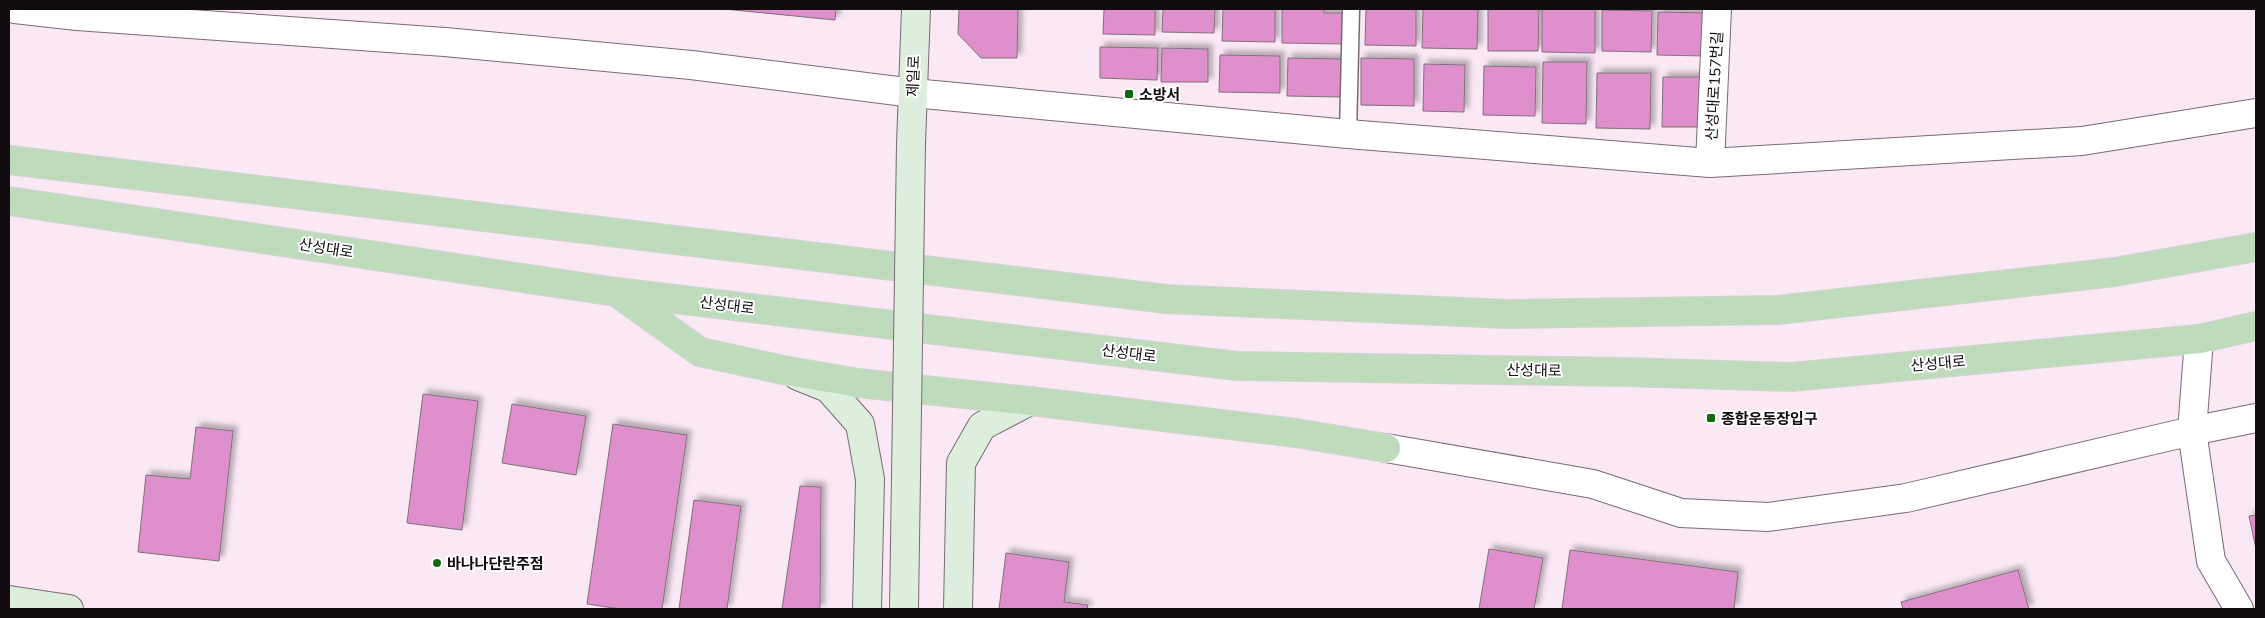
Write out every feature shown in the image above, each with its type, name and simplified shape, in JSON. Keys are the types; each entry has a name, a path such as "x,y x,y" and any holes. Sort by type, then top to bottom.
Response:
{"main road":[{"name":"제일로","path":"904,609 911,144 916,9"},
{"path":"9,160 1166,299 1508,314 1777,310 2115,272 2256,247"},
{"name":"산성대로","path":"9,201 616,292 1237,366 1626,372 1791,377 2199,339 2256,326"},
{"path":"616,292 700,352 783,370 858,383 1030,400 1296,433 1386,448"},
{"path":"783,370 828,388 860,424 870,479 867,609"},
{"path":"958,609 961,463 982,426 1030,400"},
{"path":"9,600 69,609"}],"street":[{"path":"15,9 77,16 445,42 691,65 913,93 1348,134 1710,163 2082,141 2256,113"},
{"name":"산성대로157번길","path":"1710,163 1717,9"},
{"path":"2199,339 2192,431 2211,561 2239,609"},
{"path":"1386,448 1593,484 1681,513 1768,518 1906,498 2192,431 2256,418"}],"lane":[{"path":"1348,134 1351,9"}],"building":[{"path":"724,9 836,9 835,20"},
{"path":"959,9 1018,9 1017,58 981,58 958,34"},
{"path":"1104,9 1155,9 1155,35 1103,34"},
{"path":"1163,9 1215,9 1214,33 1162,32"},
{"path":"1223,9 1275,9 1275,42 1222,41"},
{"path":"1282,9 1324,9 1324,13 1343,13 1343,44 1282,43"},
{"path":"1366,9 1416,9 1416,46 1365,45"},
{"path":"1423,9 1478,9 1477,49 1422,48"},
{"path":"1488,9 1539,9 1538,51 1488,51"},
{"path":"1542,9 1595,9 1595,53 1542,52"},
{"path":"1602,10 1652,11 1651,52 1602,51"},
{"path":"1658,12 1706,13 1706,56 1657,55"},
{"path":"1100,47 1158,48 1157,80 1100,78"},
{"path":"1162,48 1208,49 1208,82 1161,82"},
{"path":"1220,55 1280,56 1280,93 1219,92"},
{"path":"1288,58 1342,59 1341,97 1287,96"},
{"path":"1361,58 1414,59 1414,106 1361,105"},
{"path":"1543,62 1587,62 1586,124 1542,123"},
{"path":"1424,64 1465,65 1464,112 1423,111"},
{"path":"1484,66 1536,67 1535,116 1483,115"},
{"path":"1597,73 1651,73 1650,129 1596,128"},
{"path":"1663,77 1709,77 1709,127 1662,127"},
{"path":"423,394 478,401 462,530 407,523"},
{"path":"512,404 586,416 576,475 502,463"},
{"path":"613,424 687,435 662,609 620,609 587,604"},
{"path":"196,427 233,431 219,561 138,552 146,475 190,479"},
{"path":"800,486 821,487 820,609 782,609"},
{"path":"694,500 741,506 727,609 679,609"},
{"path":"2256,515 2256,549 2249,516"},
{"path":"1489,549 1543,558 1534,609 1479,609"},
{"path":"1570,550 1738,572 1734,609 1562,609"},
{"path":"1006,553 1069,562 1064,602 1088,605 1087,609 999,609"},
{"path":"2018,570 2029,609 1903,609 1901,602"}],"place":[{"name":"소방서","path":"1129,94"},
{"name":"종합운동장입구","path":"1711,418"},
{"name":"바나나단란주점","path":"437,563"}]}
